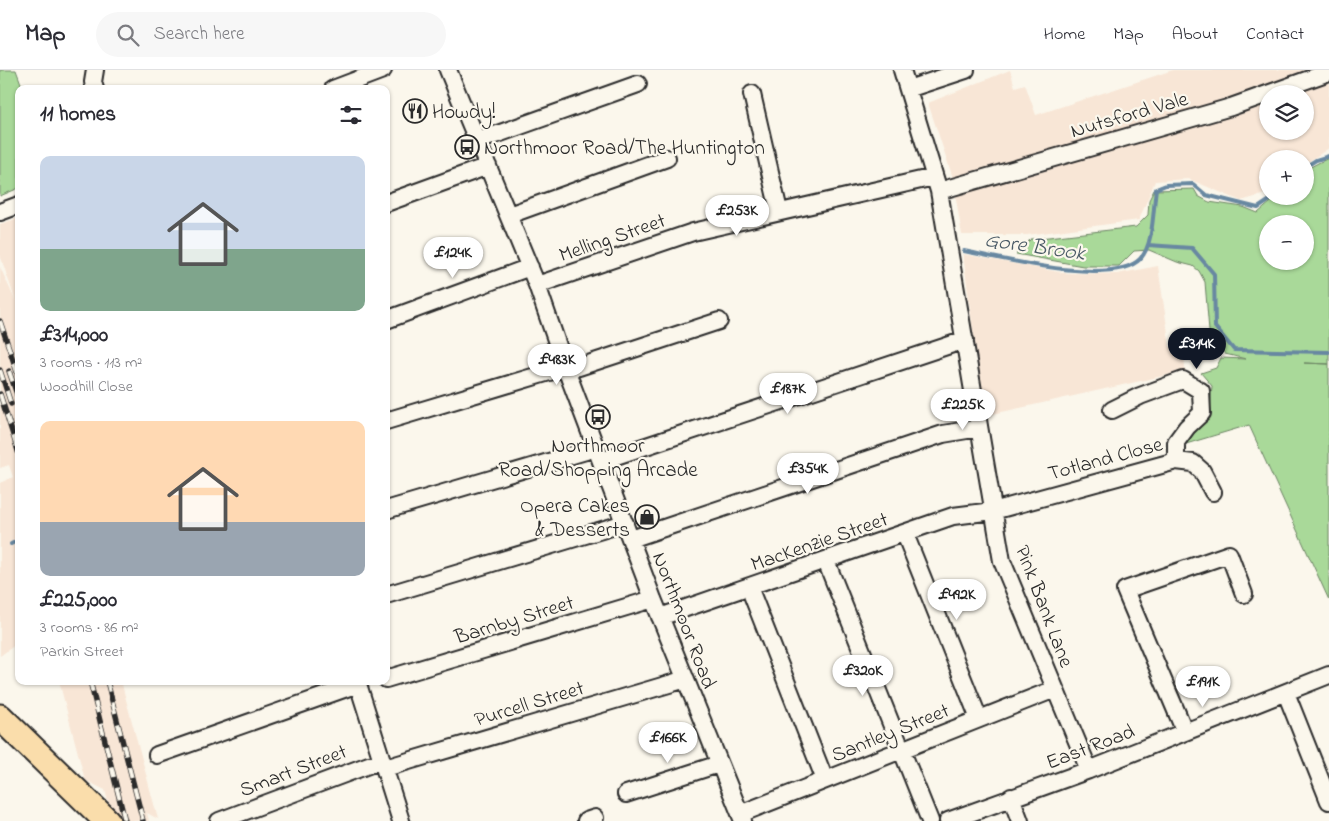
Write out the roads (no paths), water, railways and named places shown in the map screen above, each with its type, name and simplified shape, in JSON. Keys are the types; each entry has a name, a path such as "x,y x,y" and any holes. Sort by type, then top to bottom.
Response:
{"highway":[{"path":"0,718 107,821"}],"street":[{"path":"94,70 94,85"},
{"path":"344,85 383,70"},
{"name":"Northmoor Road","path":"448,70 530,267 566,369 653,599 741,817"},
{"name":"Pink Bank Lane","path":"902,70 937,184 1002,561 1089,770"},
{"path":"908,88 966,70"},
{"name":"Nutsford Vale","path":"937,184 1230,107 1329,72"},
{"path":"478,141 638,84"},
{"path":"752,94 779,211"},
{"path":"508,215 667,158"},
{"path":"390,202 488,166"},
{"name":"Melling Street","path":"537,285 693,232 779,211 937,184"},
{"path":"0,212 15,206"},
{"path":"390,319 530,267"},
{"path":"390,420 556,370 579,367 719,321"},
{"path":"390,509 599,454 965,340"},
{"path":"1112,410 1140,396 1183,380 1201,391 1202,413 1187,427 1176,442 1176,461"},
{"path":"631,539 942,434 979,428"},
{"name":"Totland Close","path":"993,511 1176,461 1193,463 1202,471 1213,492"},
{"name":"MacKenzie Street","path":"660,616 954,516 993,511"},
{"path":"390,594 625,523"},
{"path":"905,534 979,719"},
{"path":"1184,732 1125,590 1229,554 1244,594"},
{"path":"826,561 930,821"},
{"path":"749,587 825,780"},
{"name":"Barnby Street","path":"390,678 653,599"},
{"name":"East Road","path":"948,821 1089,770 1329,675"},
{"name":"Purcell Street","path":"383,764 686,679"},
{"path":"157,755 355,685"},
{"path":"358,685 402,821"},
{"name":"Santley Street","path":"741,817 825,780 1055,689"},
{"path":"1286,692 1329,802"},
{"name":"Smart Street","path":"219,821 383,764"},
{"path":"626,794 719,764"},
{"path":"1011,797 1020,821"}],"waterway":[{"name":"Gore Brook","path":"1314,161 1329,156"},
{"name":"Gore Brook","path":"964,251 1055,268 1106,271 1126,267 1140,259 1145,253 1152,226 1156,189 1166,185 1193,184 1206,195 1258,208 1262,205"},
{"path":"1148,245 1192,248 1214,274 1215,327 1234,350 1329,352"},
{"name":"Gore Brook","path":"11,544 15,542"}],"railway":[{"path":"0,321 15,366"},
{"path":"0,370 11,404"},
{"path":"9,371 15,388"},
{"path":"0,394 15,441"},
{"path":"91,685 125,821"},
{"path":"108,685 143,821"}],"place":[{"name":"Howdy!","path":"415,111"},
{"name":"Northmoor Road/The Huntington","path":"467,147"},
{"name":"Northmoor Road/Shopping Arcade","path":"598,417"},
{"name":"Opera Cakes & Desserts","path":"647,517"}]}
